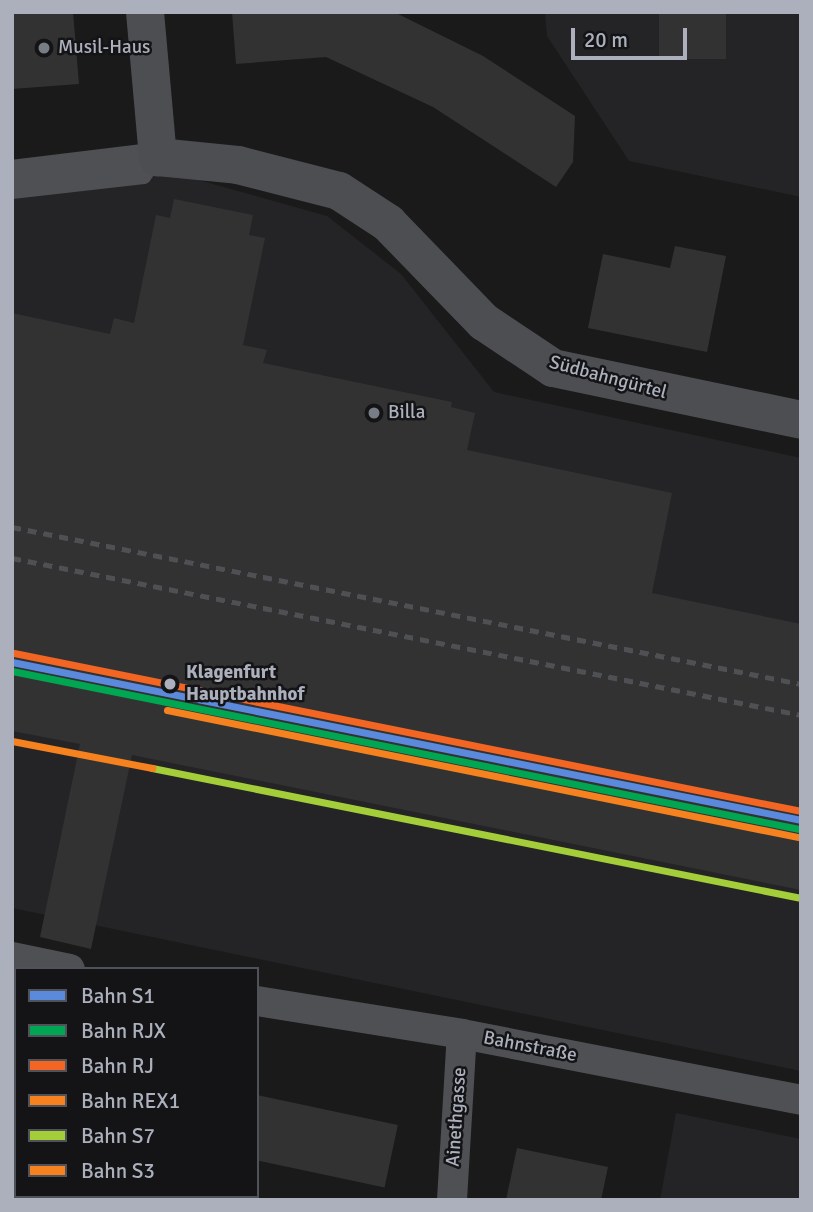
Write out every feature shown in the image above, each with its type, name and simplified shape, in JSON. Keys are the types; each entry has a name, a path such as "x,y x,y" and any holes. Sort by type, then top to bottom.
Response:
{"street":[{"path":"12,175 158,157 145,12"},
{"name":"Südbahngürtel","path":"158,157 238,165 339,191 388,223 484,322 553,368 801,420"},
{"path":"12,957 60,967"},
{"name":"Bahnstraße","path":"259,1001 463,1034 801,1100"},
{"name":"Ainethgasse","path":"452,1200 463,1034"}],"lane":[{"path":"12,192 144,177 158,157"}],"shaded area":[{"path":"545,12 801,12 801,197 629,161 547,36"},
{"path":"170,172 327,216 401,274 494,392 801,458 801,1071 12,908 12,185"},
{"path":"676,1113 801,1139 801,1200 660,1200"}],"building":[{"name":"Musil-Haus","path":"12,12 73,12 79,84 12,89"},
{"path":"232,12 394,12 483,56 575,116 573,162 556,187 433,107 326,57 236,64"},
{"path":"659,12 726,12 726,59 659,59"},
{"path":"174,199 253,215 249,235 265,238 243,345 267,350 263,363 452,402 451,407 475,413 467,450 672,493 652,593 801,624 801,890 132,755 91,949 40,937 80,744 12,731 12,313 110,334 114,318 134,323 156,215 170,218"},
{"path":"675,246 726,256 707,352 588,328 603,254 670,268"},
{"path":"259,1095 398,1125 385,1188 259,1161"},
{"path":"517,1148 608,1167 601,1200 506,1200"}],"railway":[{"path":"12,527 801,684"},
{"path":"12,558 801,715"}],"rail line":[{"name":"RJ","path":"14,653 801,811"},
{"name":"S1","path":"12,662 801,820"},
{"name":"RJX","path":"12,671 799,829"},
{"name":"REX1","path":"167,710 798,837"},
{"name":"S3","path":"12,741 152,768"},
{"name":"S7","path":"152,768 801,898"}],"place":[{"name":"Musil-Haus","path":"44,48"},
{"name":"Billa","path":"374,413"},
{"name":"Klagenfurt Hauptbahnhof","path":"170,684"}]}
